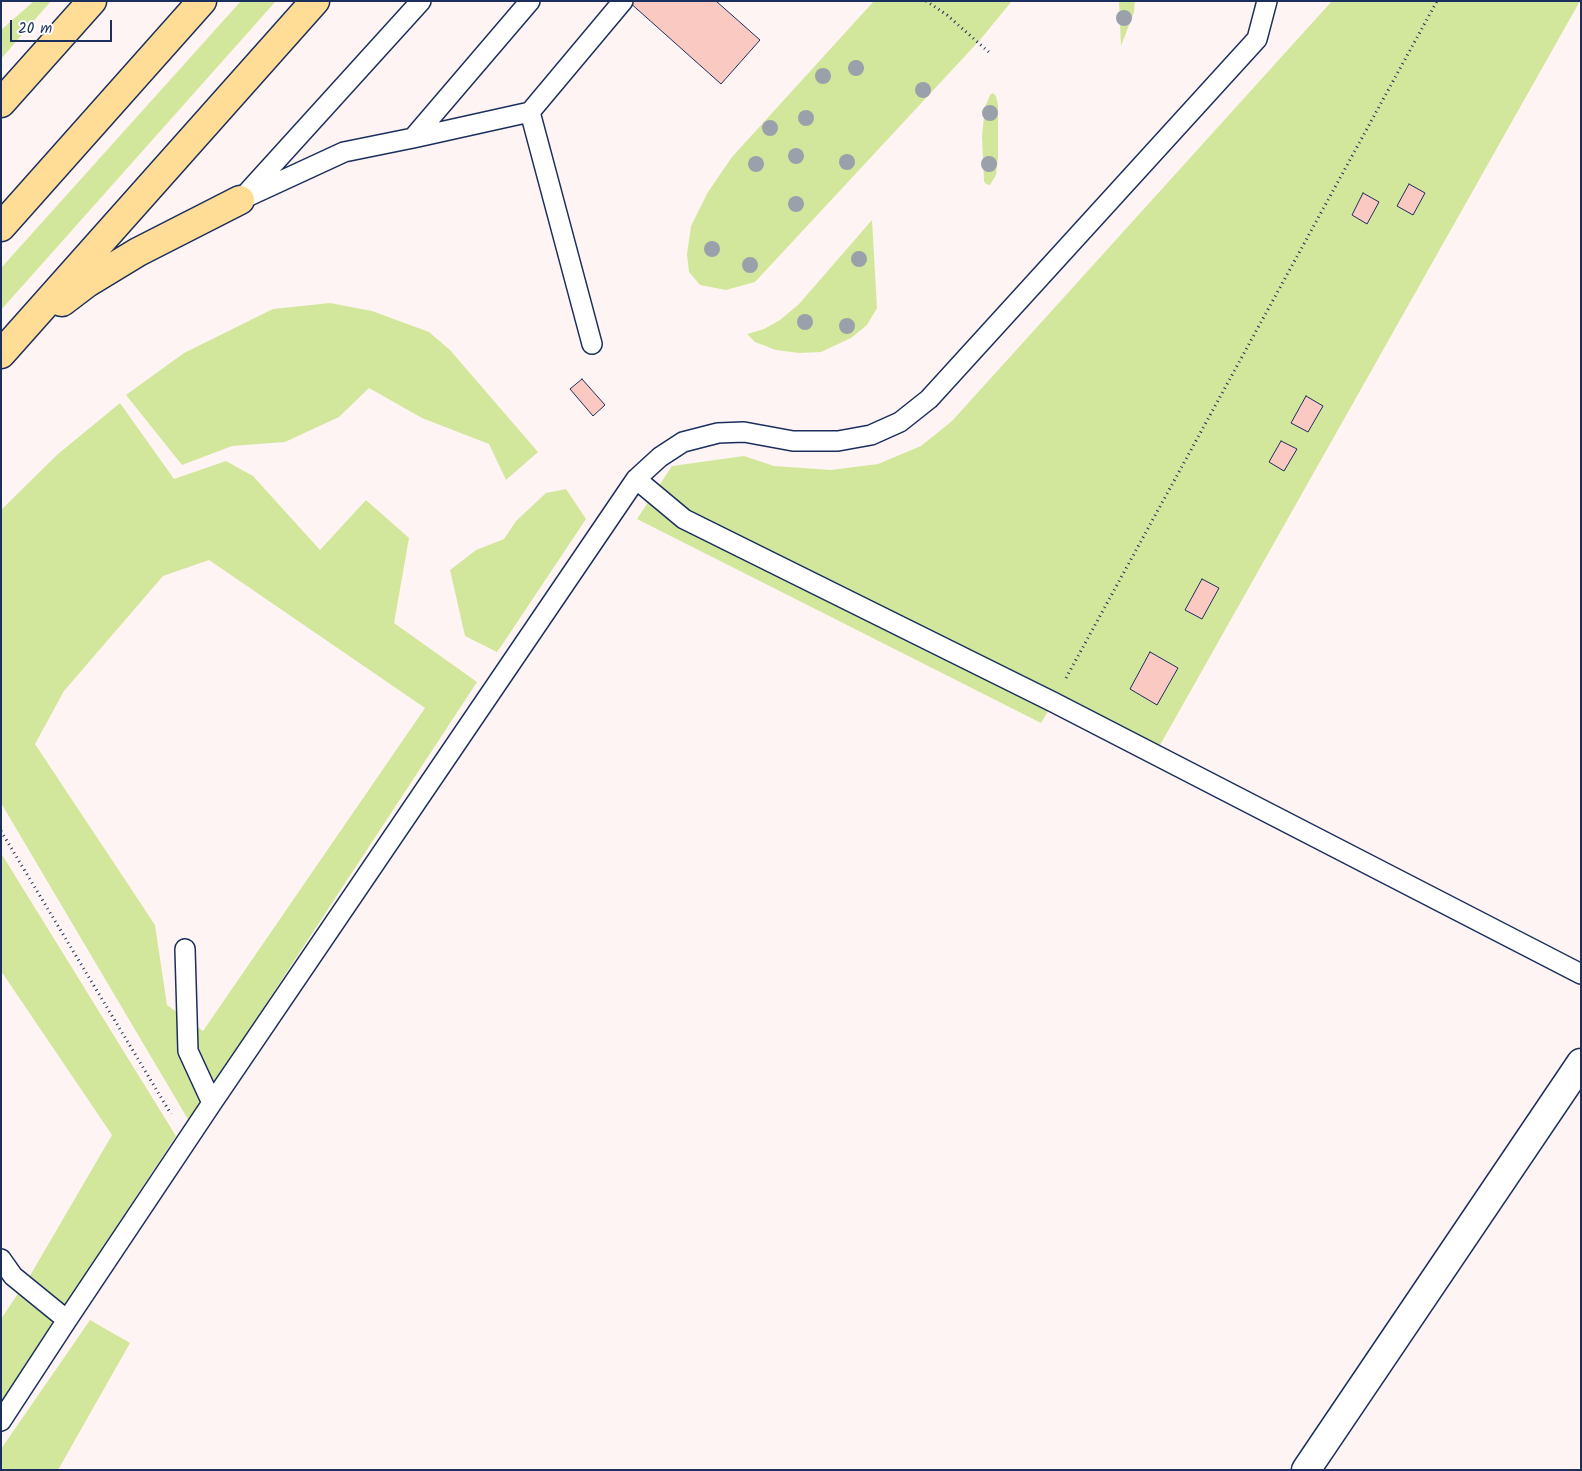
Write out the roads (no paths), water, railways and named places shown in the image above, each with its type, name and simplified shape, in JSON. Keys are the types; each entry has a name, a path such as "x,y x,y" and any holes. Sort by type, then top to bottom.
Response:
{"highway":[{"path":"1,103 92,1"},
{"path":"1,227 202,1"},
{"path":"1,354 315,1"},
{"path":"22,330 87,283 138,252 240,200"}],"street":[{"path":"1306,1470 1581,1063"}],"lane":[{"path":"240,200 421,1"},
{"path":"413,138 530,1"},
{"path":"240,200 344,152 530,112 623,1"},
{"path":"1,1421 187,1140 636,479 660,457 683,442 718,433 744,432 794,441 838,441 871,435 900,422 929,399 1257,39 1267,1"},
{"path":"530,112 592,344"},
{"path":"636,479 684,519 1053,702 1581,974"},
{"path":"185,948 188,1051 212,1103"},
{"path":"1,1258 13,1276 67,1320"}]}
